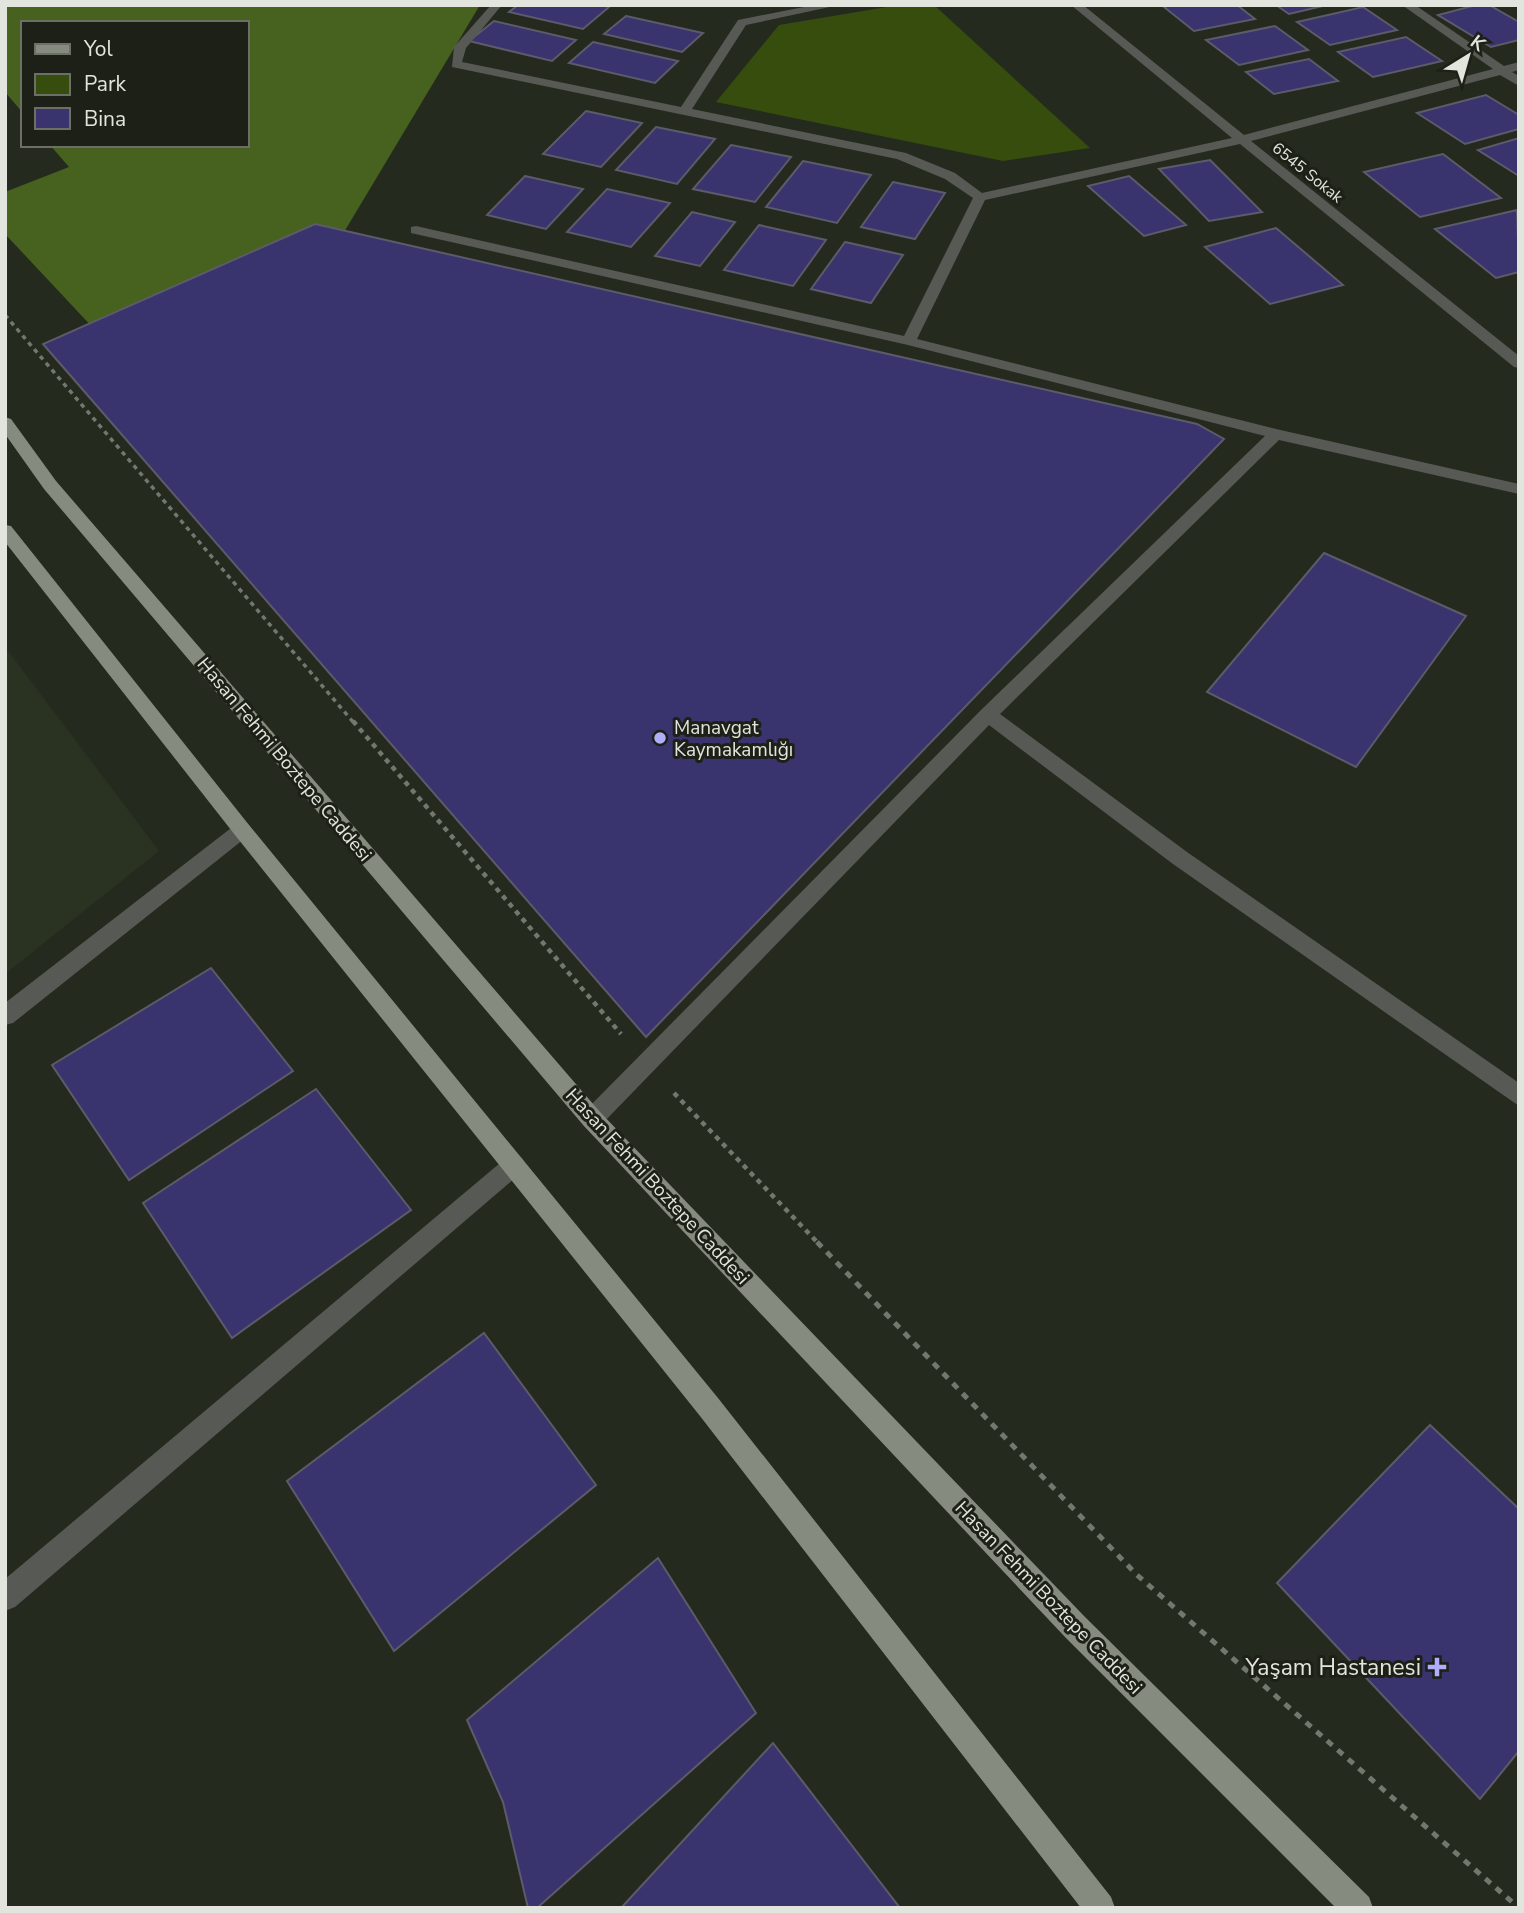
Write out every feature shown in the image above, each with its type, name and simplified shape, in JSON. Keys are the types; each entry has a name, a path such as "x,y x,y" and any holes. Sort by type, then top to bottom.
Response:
{"main road":[{"name":"Hasan Fehmi Boztepe Caddesi","path":"5,422 50,485 592,1119 1075,1627 1358,1908"},
{"path":"5,530 242,830 709,1407 1100,1908"}],"street":[{"path":"497,5 460,47 456,64 901,156 950,176 980,197 1240,140 1519,66"},
{"path":"684,112 742,22 834,5"},
{"name":"6545 Sokak","path":"1076,5 1519,364"},
{"path":"1407,5 1519,82"},
{"path":"909,341 980,197"},
{"path":"416,230 909,341 1276,435 1519,489"},
{"path":"592,1119 988,715 1276,435"},
{"path":"988,715 1191,866 1519,1096"},
{"path":"5,1016 242,830"},
{"path":"5,1597 513,1165"}],"path":[{"path":"5,315 647,1065 1138,1575 1519,1908"}],"shaded area":[{"path":"5,647 159,851 5,974"}],"green space":[{"path":"5,5 480,5 283,334 157,396 5,234 5,192 69,167 52,147 248,147 248,21 21,21 21,111 5,92"},
{"path":"899,5 934,5 1090,148 1003,161 716,102 779,25"}],"building":[{"path":"518,5 609,7 583,29 509,12"},
{"path":"1237,5 1255,19 1194,31 1164,7"},
{"path":"1276,5 1327,5 1289,14"},
{"path":"1476,5 1489,5 1519,22 1519,40 1491,47 1438,15"},
{"path":"1363,7 1397,30 1330,45 1297,22"},
{"path":"626,16 703,33 682,52 604,34"},
{"path":"494,21 576,40 552,61 469,41"},
{"path":"1275,26 1308,50 1239,65 1206,40"},
{"path":"1406,37 1442,61 1373,77 1338,52"},
{"path":"593,42 678,61 655,83 569,63"},
{"path":"1309,59 1338,81 1274,94 1246,72"},
{"path":"1486,95 1519,115 1519,129 1465,144 1417,113"},
{"path":"586,111 642,123 601,167 543,154"},
{"path":"656,127 715,139 677,184 616,170"},
{"path":"1519,138 1519,176 1478,150"},
{"path":"731,145 791,157 755,202 693,189"},
{"path":"1443,154 1501,198 1420,217 1364,172"},
{"path":"1210,160 1262,212 1209,221 1159,169"},
{"path":"803,161 871,175 837,223 766,207"},
{"path":"525,176 583,189 546,229 487,215"},
{"path":"1129,176 1186,225 1144,236 1088,186"},
{"path":"893,182 945,193 915,239 861,227"},
{"path":"607,189 670,203 631,247 567,232"},
{"path":"1517,210 1519,272 1496,278 1435,229"},
{"path":"692,212 735,222 700,266 655,256"},
{"name":"Manavgat Kaymakamlığı","path":"315,224 1197,424 1224,439 646,1037 43,344"},
{"path":"759,225 826,240 793,286 724,270"},
{"path":"1276,228 1343,285 1270,304 1205,247"},
{"path":"845,242 903,255 871,303 811,289"},
{"path":"1324,553 1466,616 1356,767 1207,692"},
{"path":"211,968 293,1071 129,1180 52,1065"},
{"path":"316,1089 411,1210 232,1338 143,1203"},
{"path":"484,1333 596,1485 394,1651 287,1481"},
{"name":"Yaşam Hastanesi","path":"1430,1425 1519,1509 1519,1751 1480,1799 1277,1583"},
{"path":"658,1558 756,1713 537,1908 528,1908 503,1802 467,1720"},
{"path":"773,1743 900,1908 621,1908"}],"place":[{"name":"Manavgat Kaymakamlığı","path":"660,738"},
{"name":"Yaşam Hastanesi","path":"1437,1667"}]}
